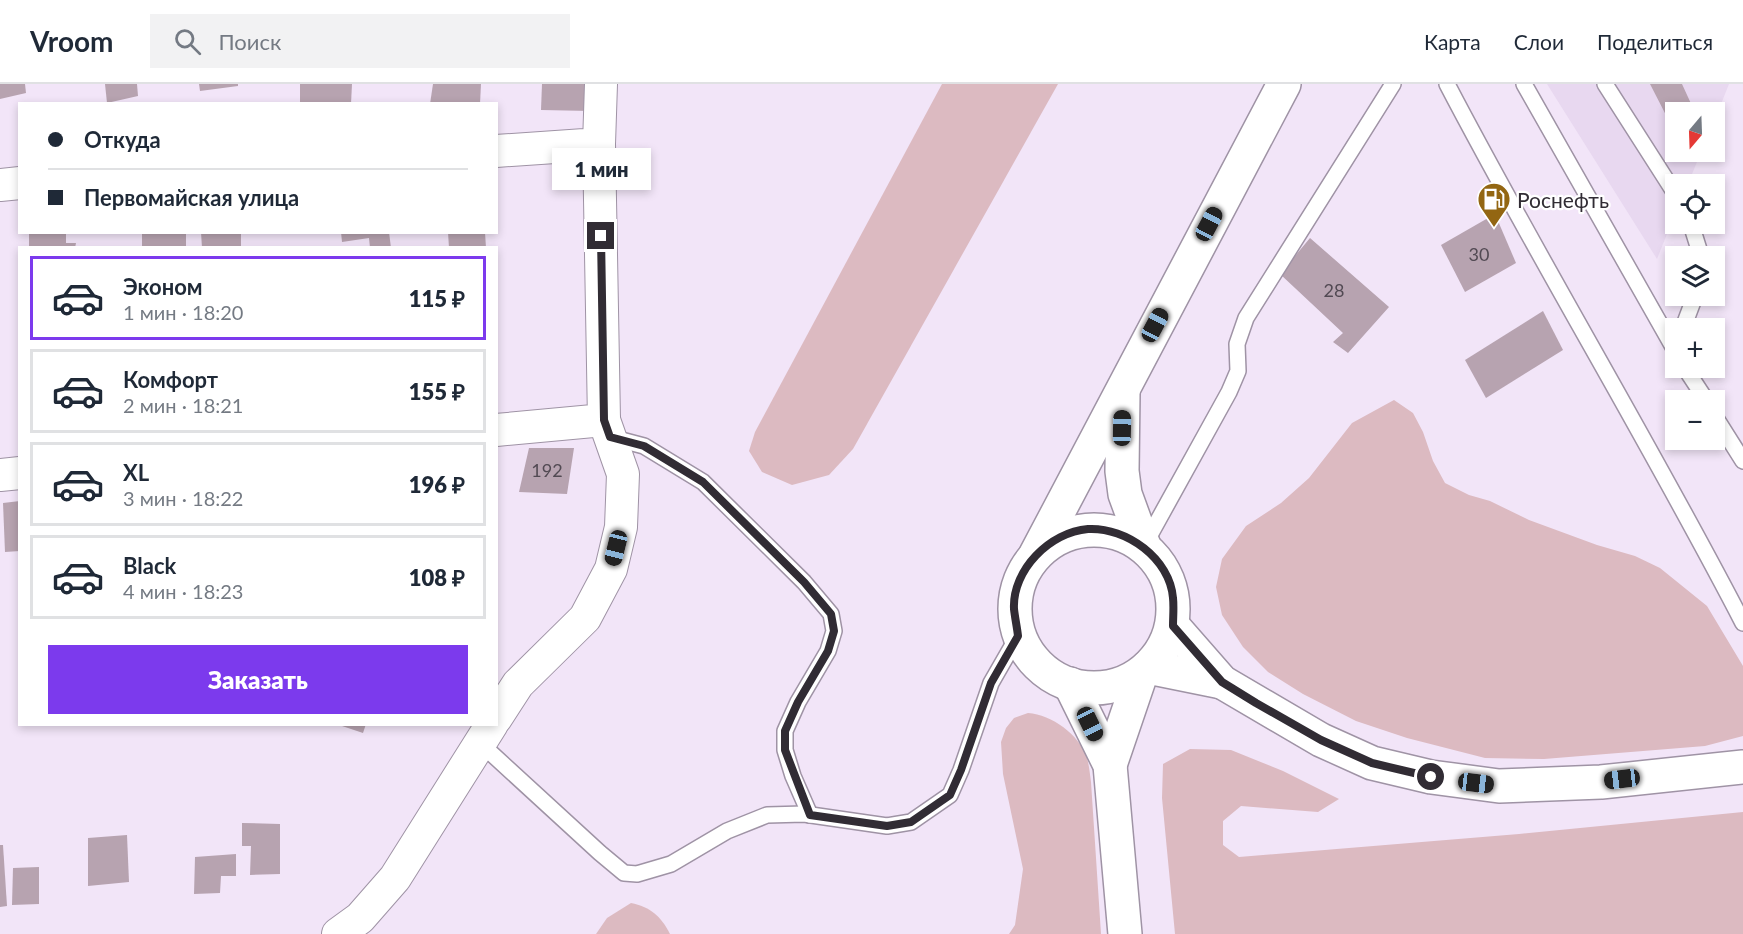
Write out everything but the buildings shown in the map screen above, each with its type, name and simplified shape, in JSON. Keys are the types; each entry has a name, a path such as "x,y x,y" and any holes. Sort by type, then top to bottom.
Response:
{"main road":[{"path":"1123,385 1122,471 1125,494 1144,546 1163,569 1173,597 1173,626 1161,653 1144,671 1114,687 1085,689 1057,680 1033,662 1018,636 1014,607 1020,578 1036,554 1123,385 1284,84"},
{"path":"1036,554 1060,537 1088,529 1118,533 1144,546"},
{"path":"1173,626 1222,682 1321,740 1372,763 1431,777 1499,786 1601,782 1743,766"},
{"path":"1144,671 1222,682"},
{"path":"1110,765 1144,671"},
{"path":"1070,684 1110,765 1125,934"}],"street":[{"path":"498,716 518,684 585,618 611,569 621,527 623,474 607,429 599,144 601,84"},
{"path":"498,151 599,144"},
{"path":"0,184 18,183"},
{"path":"498,430 607,429"},
{"path":"0,475 18,473"},
{"path":"338,934 360,918 395,878 490,729"}],"lane":[{"path":"1144,546 1229,392 1238,371 1237,344 1246,318 1393,84"},
{"path":"1447,84 1512,208 1700,539 1743,623"},
{"path":"1524,84 1665,333"},
{"path":"1605,84 1665,178"},
{"path":"607,429 644,446 703,482 804,582 831,614 834,631 828,651 798,702 785,731 785,750 810,815"},
{"path":"1725,432 1743,461"},
{"path":"490,729 600,854 624,873 638,874 671,864 727,831 767,815 810,815 887,826 911,822 950,795 991,683 1018,636"}],"shaded area":[{"path":"942,84 1058,84 853,449 829,475 792,485 762,472 749,451 755,432"},
{"path":"1547,84 1729,84 1722,102 1665,102 1665,162 1697,162 1692,174 1665,174 1665,234 1667,234 1657,259"},
{"path":"1394,400 1413,413 1445,483 1529,520 1597,545 1635,556 1660,568 1707,606 1743,666 1743,736 1705,746 1544,759 1485,758 1407,738 1356,721 1303,694 1268,672 1243,647 1222,615 1216,587 1222,559 1246,526 1281,503 1309,478 1352,423"},
{"path":"1028,713 1046,718 1064,727 1078,741 1087,758 1091,782 1101,934 1009,934 1015,925 1023,869 1003,774 1001,742 1006,728 1014,718"},
{"path":"1190,749 1231,750 1283,771 1339,799 1318,812 1241,806 1223,821 1223,845 1239,857 1519,834 1743,812 1743,934 1175,934 1162,798 1163,764"},
{"path":"631,903 654,913 670,934 596,934 607,918"}],"place":[{"name":"Роснефть","path":"1494,228"}],"route":[{"path":"601,236 604,420 610,437 644,446 703,482 804,582 831,614 834,631 828,651 798,702 785,731 785,750 793,776 810,815 887,826 911,822 950,795 991,683 1018,636 1014,607 1020,578 1036,554 1060,537 1088,529 1118,533 1144,546 1163,569 1173,597 1173,626 1222,682 1321,740 1372,763 1431,777"}]}
